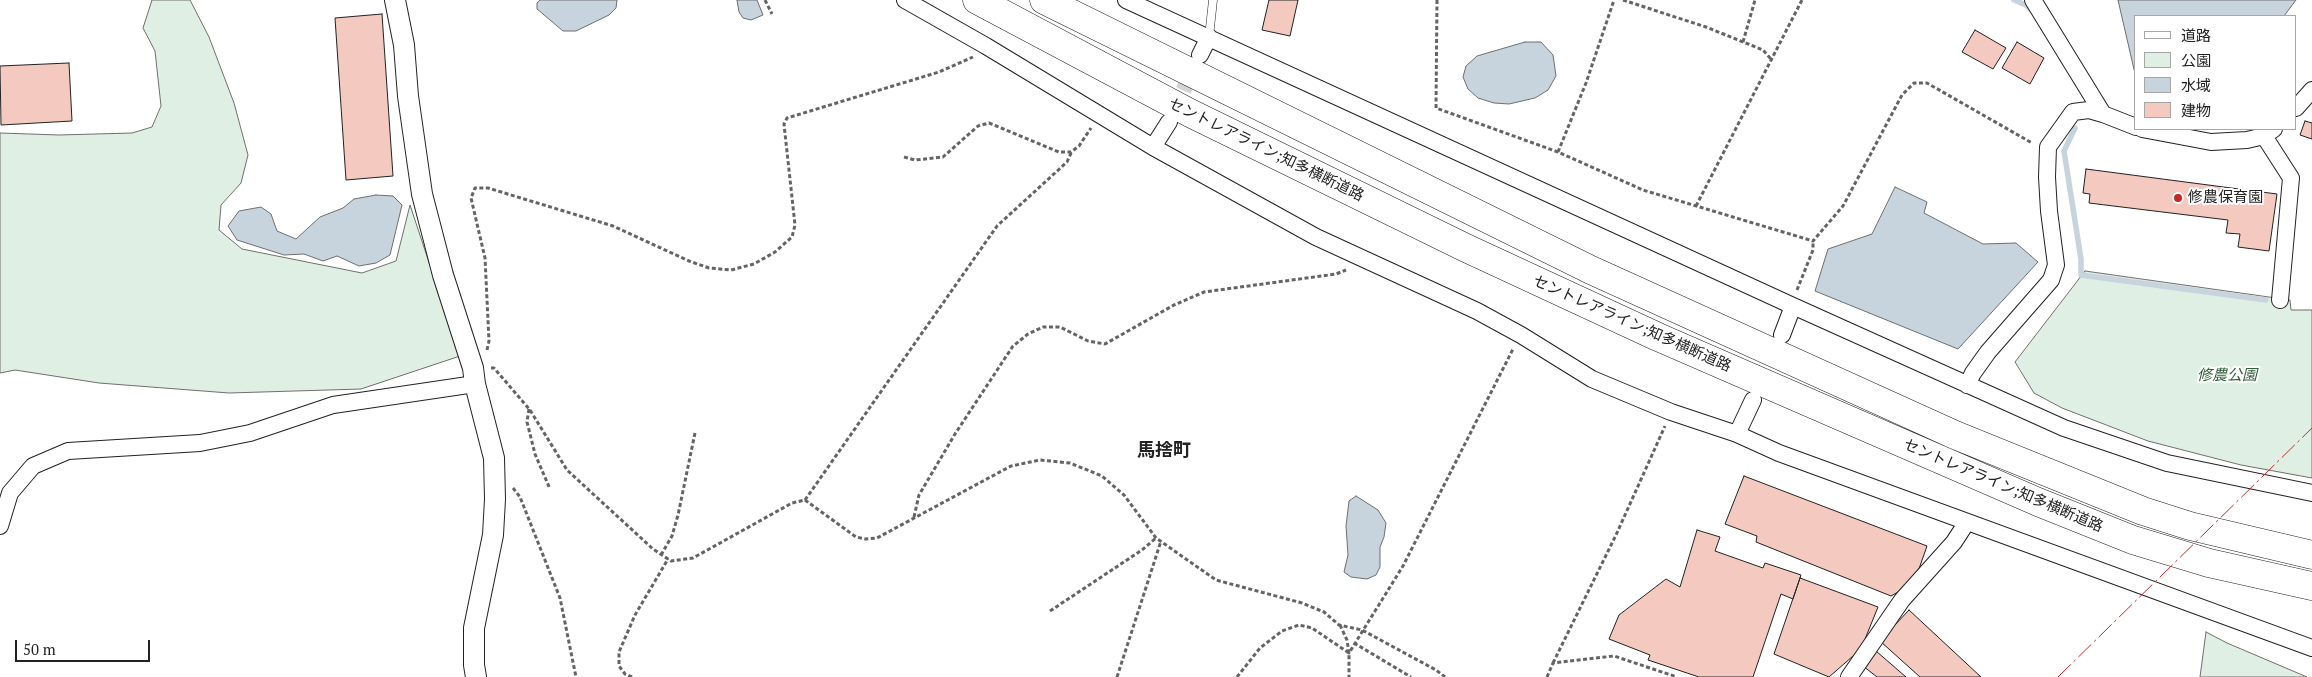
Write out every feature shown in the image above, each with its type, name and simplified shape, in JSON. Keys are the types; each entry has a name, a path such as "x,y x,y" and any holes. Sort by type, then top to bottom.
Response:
{"highway":[{"name":"セントレアライン;知多横断道路","path":"977,0 1190,114 1466,248 1658,337 2072,517 2133,540 2209,563 2312,586"},
{"name":"セントレアライン;知多横断道路","path":"1044,0 1076,18 1600,274 1955,435 2143,511 2209,531 2312,554"},
{"path":"2143,511 2163,506 2279,534 2312,539"},
{"path":"2072,517 2087,540 2200,576 2312,604"}],"street":[{"path":"395,0 404,45 408,96 422,194 443,275 477,373 482,406 494,458 495,499 493,535 474,628 474,665 476,677"},
{"path":"905,0 986,46 1153,147 1316,238 1477,312 1521,335 1592,379 1671,412 1737,434 1779,453 2312,648"},
{"path":"1126,0 1793,306 2064,428 2167,462 2312,493"},
{"path":"2033,0 2103,114"},
{"path":"1200,55 1209,37"},
{"path":"2297,107 2312,90"},
{"path":"1967,385 1988,352 2051,280 2056,265 2048,203 2048,147 2073,112 2089,110 2134,125"},
{"path":"1153,147 1169,122"},
{"path":"2147,130 2211,142 2247,140 2269,132 2291,178 2280,300"},
{"path":"1782,335 1793,306"},
{"path":"0,526 10,493 33,466 68,451 200,443 250,433 333,405 477,373"},
{"path":"1737,434 1753,400"},
{"path":"1850,677 1902,600 1954,542 1967,522"}],"lane":[{"path":"1209,37 1213,0"}],"path":[{"path":"765,0 772,14"},
{"path":"1437,0 1436,108 1558,152 1643,190 1813,241"},
{"path":"1558,152 1586,84 1614,0"},
{"path":"1623,0 1706,27 1762,50 1771,59"},
{"path":"1743,42 1755,0"},
{"path":"1696,206 1802,0"},
{"path":"477,373 489,341 485,258 471,198 474,188 488,188 613,226 689,261 709,268 730,270 754,264 775,252 792,237 795,225 784,124 787,118 939,72 970,59 986,46"},
{"path":"1793,306 1798,287 1813,250 1813,241 1843,206 1902,95 1914,83 1927,84 2040,147 2048,147"},
{"path":"477,373 494,368 529,408 567,470 652,549 671,561 693,558 792,503 804,500 997,226 1067,162 1072,151 1087,136 1098,114"},
{"path":"904,158 915,160 943,157 978,126 989,123 1059,152 1072,151"},
{"path":"914,518 919,495 955,434 1013,346 1028,334 1044,327 1060,327 1088,342 1105,344 1174,305 1204,292 1336,274 1349,268 1358,257"},
{"path":"1349,653 1403,566 1521,335"},
{"path":"529,408 527,422 534,454 550,489"},
{"path":"1547,677 1616,535 1671,412"},
{"path":"661,555 672,536 696,433"},
{"path":"494,458 520,497 560,598 576,677"},
{"path":"804,500 856,537 866,539 877,538 1011,466 1040,460 1070,463 1102,476 1124,495 1156,538 1216,580 1302,603 1324,612 1339,625 1347,640 1349,677"},
{"path":"1050,611 1142,550 1156,538"},
{"path":"1117,677 1161,541"},
{"path":"632,677 625,674 619,666 619,652 635,615 668,559"},
{"path":"1237,677 1260,648 1282,631 1299,625 1312,628 1349,653"},
{"path":"1339,625 1362,630 1436,670 1445,677"},
{"path":"1354,644 1411,677"},
{"path":"1553,663 1614,656 1677,677"}],"green space":[{"path":"152,0 190,0 209,37 234,103 248,155 241,183 221,205 219,230 242,249 362,273 396,261 410,205 460,356 361,389 229,393 99,383 15,370 0,373 0,133 59,135 132,133 152,127 161,106 155,51 143,28"},
{"name":"修農公園","path":"2085,271 2290,300 2291,310 2312,310 2312,478 2241,465 2148,441 2062,408 2034,393 2015,362"},
{"path":"2206,632 2227,643 2307,677 2200,677"}],"water":[{"path":"540,0 617,0 616,8 609,15 576,31 563,31 537,9 537,3"},
{"path":"737,0 757,0 763,15 751,20 743,18 739,12"},
{"path":"2118,0 2296,0 2285,15 2134,15 2134,69"},
{"path":"1525,42 1541,42 1553,55 1556,76 1548,90 1535,98 1509,104 1494,103 1478,98 1468,89 1463,77 1466,66 1477,56"},
{"path":"1895,187 1927,202 1924,213 1983,244 2016,243 2038,262 1958,349 1815,291 1828,249 1872,234"},
{"path":"376,195 393,196 402,205 390,255 376,263 359,266 337,256 323,261 304,254 284,255 237,240 228,226 239,211 261,207 271,214 277,231 296,239 320,217 343,208 354,199"},
{"path":"1356,496 1378,510 1386,523 1380,547 1380,567 1376,575 1367,579 1351,577 1344,572 1348,555 1346,526 1349,501"}],"building":[{"path":"1269,0 1298,0 1290,36 1262,30"},
{"path":"382,14 393,176 346,180 335,18"},
{"path":"1975,30 2006,48 1993,69 1962,52"},
{"path":"2017,42 2044,58 2030,84 2002,68"},
{"path":"69,63 72,121 1,125 0,66"},
{"path":"2305,121 2312,123 2312,139 2300,135"},
{"path":"2086,169 2277,194 2269,251 2238,247 2240,234 2226,233 2228,220 2089,203 2090,194 2083,193"},
{"path":"1744,476 1927,546 1914,583 1891,596 1756,542 1757,536 1725,524"},
{"path":"1697,530 1720,537 1715,551 1763,568 1765,563 1801,575 1793,599 1781,594 1753,677 1699,677 1648,660 1650,655 1609,639 1619,615 1666,579 1680,587"},
{"path":"1800,578 1878,607 1861,649 1829,677 1774,654"},
{"path":"1909,610 1981,677 1920,677 1880,641"},
{"path":"1876,651 1906,677 1877,677 1863,666"}],"waterway":[{"path":"2014,0 2026,5 2031,10"},
{"path":"2075,128 2064,151 2081,259 2081,275 2266,300"}],"tunnel":[{"path":"1173,112 1195,66"}],"power":[{"path":"2058,677 2312,428"}],"place":[{"name":"修農保育園","path":"2178,198"}],"district":[{"name":"馬捨町","path":"1164,451"}]}
